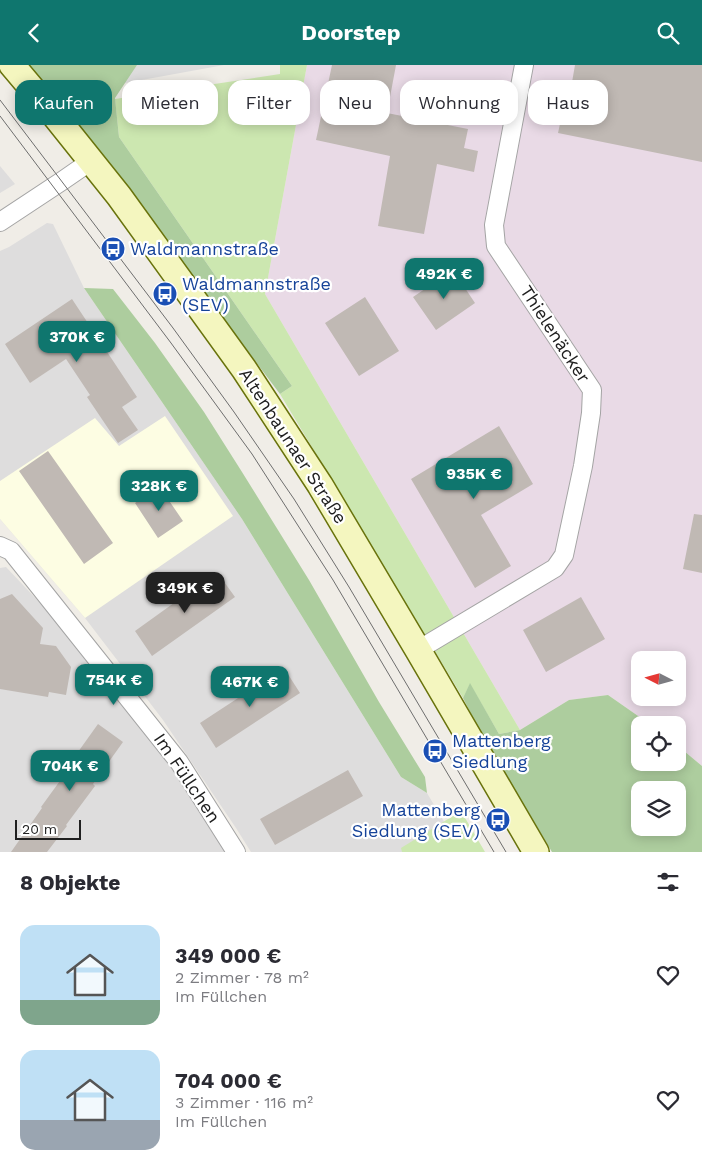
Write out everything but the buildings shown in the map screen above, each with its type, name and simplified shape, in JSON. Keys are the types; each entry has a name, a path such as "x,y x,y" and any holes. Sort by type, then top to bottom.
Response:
{"main road":[{"name":"Altenbaunaer Straße","path":"12,65 119,196 244,369 320,485 536,852"}],"street":[{"name":"Thielenäcker","path":"418,650 555,568 564,555 583,466 592,413 592,390 496,246 494,225 524,65"},
{"path":"0,222 91,161"},
{"name":"Im Füllchen","path":"0,546 11,551 179,762 236,852"}],"shaded area":[{"path":"46,65 224,65 142,80 122,80 122,84 112,85 112,80 91,80"},
{"path":"307,65 702,65 702,766 686,753 686,716 638,716 608,695 569,700 520,730 265,294 296,125 310,125 310,80 304,80"},
{"path":"0,166 15,184 0,193"},
{"path":"47,223 53,224 84,288 242,519 401,777 427,793 462,852 251,852 163,720 85,618 0,519 0,251"},
{"path":"165,416 233,516 85,618 0,519 0,481 95,418 119,446"},
{"path":"6,567 59,623 99,673 171,767 225,852 0,852 0,568"}],"green space":[{"path":"27,65 137,65 127,80 122,80 122,88 115,98 119,137 292,386 280,394 77,125 112,125 112,80 40,80"},
{"path":"280,65 307,65 304,80 240,80 280,74"},
{"path":"228,82 228,125 296,125 265,294 520,730 499,734 470,684 463,698 280,394 292,386 119,137 115,99 122,98 122,125 218,125 218,83"},
{"path":"84,288 113,289 155,343 204,412 309,580 379,702 425,777 427,793 401,777 242,519"},
{"path":"470,683 499,734 520,730 569,700 608,695 638,716 631,716 631,771 686,771 686,753 702,766 702,852 552,852 476,724 463,698"},
{"path":"461,811 485,852 402,852 401,848"}],"tram line":[{"path":"0,100 173,328 294,499 349,587 506,852"},
{"path":"0,116 252,454 333,580 494,852"}],"place":[{"name":"Waldmannstraße","path":"113,249"},
{"name":"Waldmannstraße (SEV)","path":"165,294"},
{"name":"Mattenberg Siedlung","path":"435,751"},
{"name":"Mattenberg Siedlung (SEV)","path":"498,820"}]}
